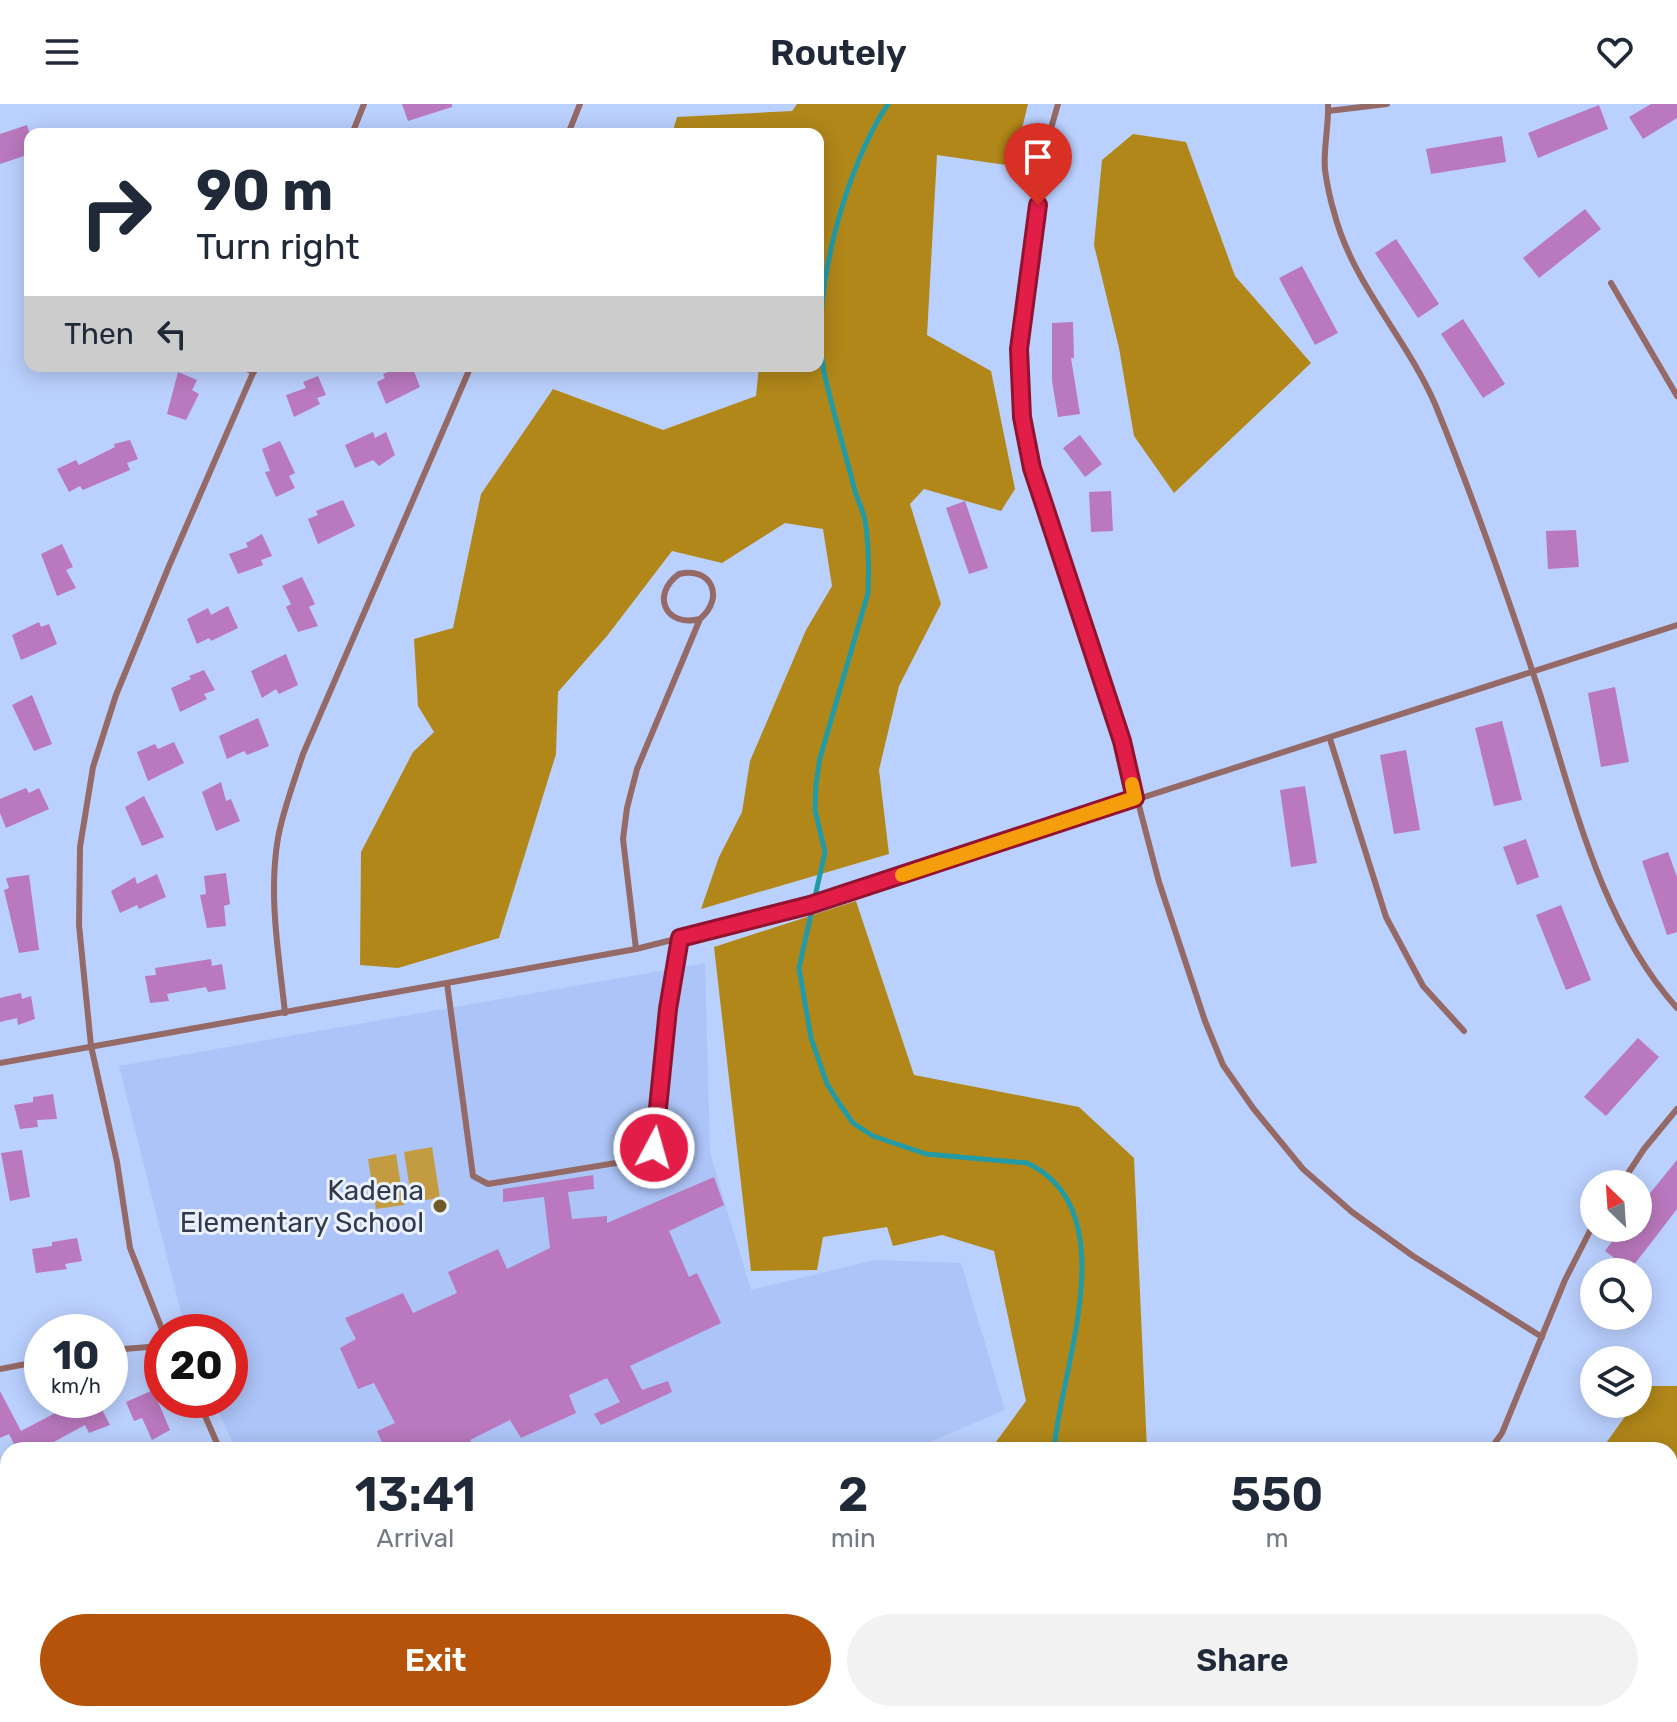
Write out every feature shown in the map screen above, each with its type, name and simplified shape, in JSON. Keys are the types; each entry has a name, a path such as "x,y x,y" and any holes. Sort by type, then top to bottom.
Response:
{"lane":[{"path":"354,128 364,104"},
{"path":"570,128 580,104"},
{"path":"1058,104 1046,146 1019,349 1022,417 1032,468 1122,741 1159,882 1205,1021 1223,1065 1253,1108 1303,1169 1352,1212 1413,1256 1542,1337"},
{"path":"1387,104 1328,108 1325,169 1334,214 1360,279 1403,343 1433,400 1461,470 1533,673 1596,870 1621,924 1656,985 1677,1008"},
{"path":"1611,283 1677,396"},
{"path":"156,1314 130,1248 117,1162 91,1046 79,925 80,847 93,767 116,695 254,372"},
{"path":"285,1013 273,902 278,838 287,806 303,754 468,372"},
{"path":"636,949 623,839 627,808 637,769 700,619 710,611 714,600 712,587 705,578 697,573 679,574 665,588 663,598 666,608 682,621 700,619"},
{"path":"0,1063 636,949 810,905 1677,625"},
{"path":"1330,739 1386,917 1423,986 1464,1031"},
{"path":"447,983 473,1176 488,1184 640,1159 654,1148 668,1009 680,938"},
{"path":"1630,1170 1677,1109"},
{"path":"1496,1442 1584,1242"},
{"path":"0,1369 24,1364"},
{"path":"206,1418 216,1442"}],"shaded area":[{"path":"797,104 1028,104 1013,166 937,155 927,335 991,371 1015,489 1001,511 924,489 910,504 941,604 899,686 879,770 889,854 701,909 719,857 742,812 750,761 806,630 832,586 823,529 785,523 722,563 672,551 607,636 558,692 556,754 499,938 398,968 360,965 361,852 413,752 434,732 418,706 414,639 453,628 481,494 553,389 663,430 756,396 758,372 824,372 824,128 674,128 677,117 792,111"},
{"path":"1133,134 1186,142 1235,276 1311,363 1174,493 1134,436 1119,348 1094,245 1102,160"},
{"path":"856,901 914,1075 1079,1107 1134,1158 1147,1442 996,1442 1026,1401 994,1251 942,1235 893,1246 887,1227 823,1237 817,1270 751,1271 714,947"},
{"name":"Kadena Elementary School","path":"705,963 710,1153 751,1290 875,1260 961,1263 1005,1410 930,1442 232,1442 221,1418 248,1418 248,1314 181,1314 119,1066"},
{"path":"432,1147 440,1198 412,1202 404,1152"},
{"path":"396,1154 404,1205 376,1209 368,1159"},
{"path":"1652,1386 1677,1386 1677,1442 1607,1442 1624,1418 1652,1418"}],"building":[{"path":"402,104 452,104 452,107 408,121"},
{"path":"1651,104 1677,104 1677,118 1643,139 1629,117"},
{"path":"1599,105 1608,129 1538,158 1528,133"},
{"path":"27,125 28,128 24,128 24,156 0,164 0,134"},
{"path":"1502,136 1506,162 1431,174 1426,149"},
{"path":"1585,209 1601,229 1539,278 1523,258"},
{"path":"1396,239 1439,304 1418,318 1375,253"},
{"path":"1302,266 1338,333 1315,345 1279,278"},
{"path":"1463,319 1505,384 1483,398 1441,334"},
{"path":"1073,322 1074,358 1071,358 1080,414 1058,417 1052,381 1052,323"},
{"path":"178,372 197,380 192,390 199,394 186,420 167,414"},
{"path":"414,372 420,387 386,404 377,382 385,378 383,374"},
{"path":"318,376 326,395 317,398 320,404 294,417 286,395 306,388 303,382"},
{"path":"373,432 375,438 386,432 395,455 379,466 373,460 355,468 345,445"},
{"path":"1080,435 1102,464 1085,477 1063,448"},
{"path":"130,440 138,459 127,463 130,470 83,490 80,486 69,492 57,469 76,460 79,465 115,447 114,444"},
{"path":"280,441 295,473 289,476 295,488 276,497 265,472 270,471 262,449"},
{"path":"1111,491 1113,531 1091,532 1089,492"},
{"path":"343,500 355,526 318,544 308,519 318,515 316,511"},
{"path":"965,501 988,568 969,574 946,508"},
{"path":"1576,530 1579,567 1548,569 1546,531"},
{"path":"262,534 272,556 261,560 263,565 238,574 229,554 248,547 246,543"},
{"path":"62,544 73,567 66,570 76,588 57,596 41,554"},
{"path":"302,577 315,604 309,607 318,626 298,632 286,607 291,604 282,586"},
{"path":"228,606 238,628 197,644 187,619 208,608 211,615"},
{"path":"39,622 41,627 49,624 57,644 21,660 12,635"},
{"path":"286,654 298,685 279,694 276,689 262,698 251,671"},
{"path":"204,670 215,690 204,694 207,699 180,712 171,688"},
{"path":"1615,687 1629,762 1601,767 1588,693"},
{"path":"32,695 52,744 34,751 12,705"},
{"path":"258,718 269,746 247,755 244,751 227,759 219,736"},
{"path":"1502,721 1522,800 1494,806 1475,728"},
{"path":"174,742 184,763 148,781 137,752 155,744 158,749"},
{"path":"1406,750 1420,830 1394,834 1380,755"},
{"path":"221,782 226,801 231,799 240,821 216,831 202,792"},
{"path":"1305,786 1317,863 1291,867 1280,790"},
{"path":"26,788 29,793 39,788 49,809 6,828 0,813 0,799"},
{"path":"144,796 164,837 142,846 125,807"},
{"path":"1526,839 1539,877 1517,885 1503,847"},
{"path":"1668,852 1677,877 1677,932 1667,935 1642,861"},
{"path":"226,873 230,904 224,906 226,926 207,928 200,895 206,894 204,876"},
{"path":"157,874 166,897 139,909 137,905 120,913 111,891 135,877 137,884"},
{"path":"29,875 39,950 19,953 4,890 9,888 6,878"},
{"path":"1561,905 1591,980 1566,990 1536,915"},
{"path":"211,959 212,966 222,964 226,989 208,992 206,987 167,994 169,1001 150,1003 145,976 156,975 155,968"},
{"path":"21,993 22,999 31,996 35,1019 18,1025 17,1018 0,1022 0,998"},
{"path":"1638,1038 1659,1057 1606,1116 1584,1097"},
{"path":"53,1094 57,1119 37,1120 38,1127 20,1129 14,1105 33,1102 33,1097"},
{"path":"22,1150 30,1197 10,1201 1,1153"},
{"path":"1677,1160 1677,1209 1652,1241 1652,1191"},
{"path":"593,1175 594,1189 568,1192 572,1219 607,1216 607,1223 714,1177 724,1205 669,1231 689,1277 697,1273 721,1323 630,1366 642,1390 668,1381 672,1392 601,1425 594,1414 620,1402 607,1378 569,1395 576,1413 521,1438 510,1420 471,1442 382,1442 377,1431 395,1423 374,1383 358,1389 340,1348 356,1339 345,1318 403,1293 413,1313 457,1293 448,1272 498,1249 507,1269 550,1248 544,1197 503,1202 503,1189"},
{"path":"77,1238 82,1261 65,1264 67,1269 36,1273 32,1249"},
{"path":"1612,1242 1652,1242 1639,1258 1614,1258 1605,1251"},
{"path":"0,1391 21,1431 46,1418 106,1418 110,1425 89,1433 85,1425 54,1442 13,1442 9,1434 0,1438"},
{"path":"144,1394 144,1418 165,1418 170,1430 152,1440 142,1418 134,1421 128,1401"}],"waterway":[{"path":"824,293 845,196 858,161 888,104"},
{"path":"824,372 865,520 868,593 820,758 816,784 815,810 825,852 799,968 811,1038 827,1084 853,1123 873,1136 926,1154 1027,1163 1057,1186 1075,1216 1082,1253 1081,1294 1055,1442"}],"slow traffic":[{"path":"902,875 1135,798 1132,784"}],"place":[{"name":"Kadena Elementary School","path":"440,1206"}],"route":[{"path":"654,1148 668,1009 680,938 810,905 1135,798 1122,741 1032,468 1022,417 1019,349 1038,205"}]}
